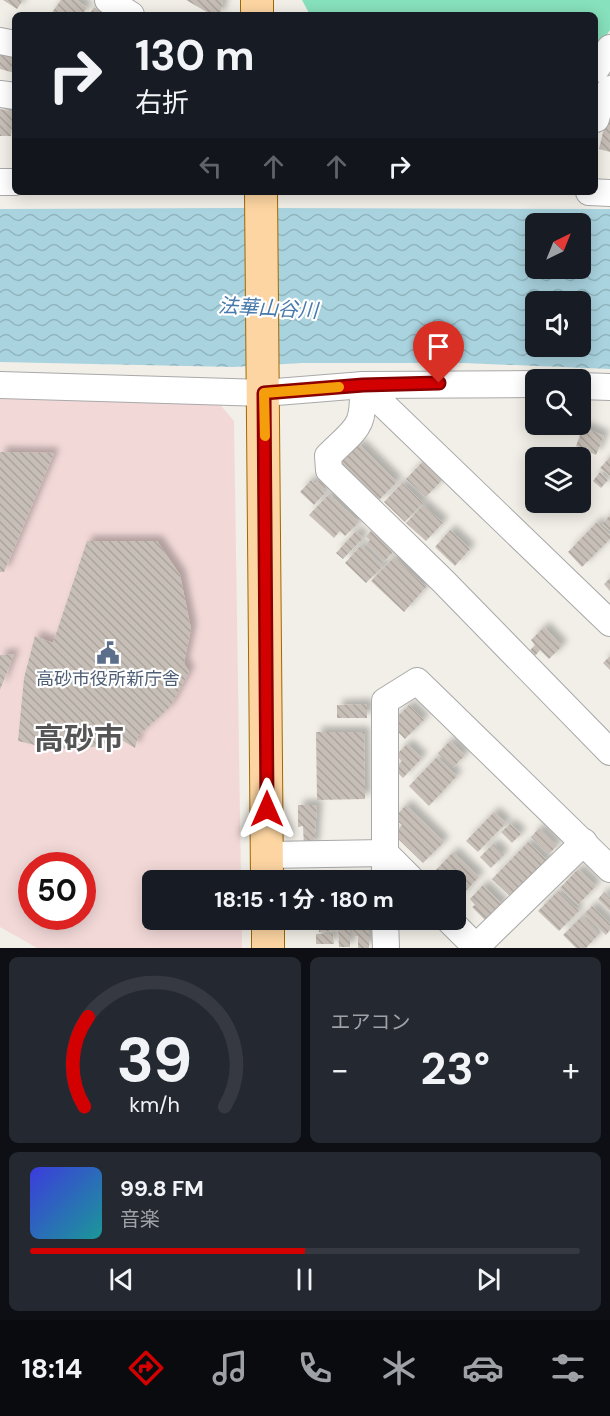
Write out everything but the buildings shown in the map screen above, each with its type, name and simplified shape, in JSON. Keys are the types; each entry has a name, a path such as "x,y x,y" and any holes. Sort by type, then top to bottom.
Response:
{"main road":[{"path":"261,198 267,868"},
{"path":"268,930 268,948"}],"street":[{"path":"108,0 126,12"},
{"path":"598,66 610,48"},
{"path":"598,112 610,89"},
{"path":"0,385 525,384"},
{"path":"363,385 610,623"},
{"path":"363,385 364,414 359,425 328,456 329,470 443,581 610,752"},
{"path":"591,386 610,387"},
{"path":"385,870 385,701 417,681 610,869"},
{"path":"459,930 476,948 584,842"},
{"path":"267,868 385,853"},
{"path":"385,853 401,870"},
{"path":"386,930 386,948"}],"shaded area":[{"path":"0,392 216,400 234,421 241,870 142,870 142,930 242,930 242,948 37,948 0,927"}],"green space":[{"path":"302,0 610,0 610,30 598,48 598,12 308,12"}],"water":[{"name":"法華山谷川","path":"0,209 610,209 610,369 463,363 303,363 233,367 0,362"}],"slow traffic":[{"path":"265,436 264,393 339,387"}],"place":[{"name":"高砂市役所新庁舎","path":"108,653"}],"district":[{"name":"高砂市","path":"79,739"}],"route":[{"path":"267,809 264,393 363,385 439,383"}]}
